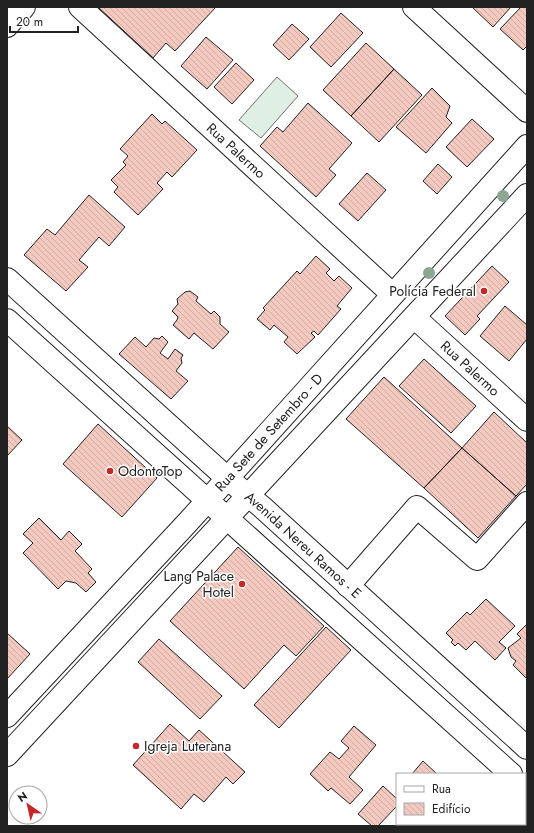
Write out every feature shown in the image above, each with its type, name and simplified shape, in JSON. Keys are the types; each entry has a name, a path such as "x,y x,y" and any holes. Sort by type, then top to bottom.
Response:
{"street":[{"path":"7,26 24,7"},
{"name":"Rua Palermo","path":"80,7 392,294"},
{"path":"414,7 527,111"},
{"name":"Rua Sete de Setembro - D","path":"7,716 207,501 527,146"},
{"name":"Rua Sete de Setembro - D","path":"7,755 527,195"},
{"name":"Avenida Nereu Ramos - E","path":"7,278 527,748"},
{"name":"Rua Palermo","path":"414,317 527,420"},
{"path":"7,320 226,519 510,773"},
{"path":"348,586 417,507 477,559 527,502"}],"green space":[{"path":"277,77 298,96 261,138 239,120"}],"building":[{"path":"98,7 216,7 175,51 166,43 153,58"},
{"path":"472,7 511,7 493,27"},
{"path":"521,7 527,7 527,46 523,50 500,29"},
{"path":"341,13 363,33 331,67 310,47"},
{"path":"292,24 309,39 289,60 273,45"},
{"path":"206,37 233,60 207,89 181,66"},
{"path":"366,43 394,69 351,116 323,90"},
{"path":"236,63 254,80 232,104 214,87"},
{"path":"394,69 422,95 379,142 351,116"},
{"path":"432,88 450,106 446,117 452,123 426,153 396,127"},
{"path":"308,103 352,143 329,169 336,175 316,197 260,146 277,127 283,132"},
{"path":"152,114 162,124 165,121 197,150 172,177 167,172 157,183 163,189 138,215 114,192 118,187 111,180 126,165 123,162 128,156 120,149"},
{"path":"472,119 494,139 467,167 446,147"},
{"path":"438,164 452,177 437,194 423,181"},
{"path":"367,173 386,190 358,221 339,204"},
{"path":"89,195 125,227 109,246 99,237 79,260 88,267 66,291 24,255 47,229 55,235"},
{"path":"316,256 330,269 326,273 334,281 339,276 352,288 337,306 341,309 318,335 314,331 311,333 315,337 297,354 284,342 288,337 274,325 270,330 257,319 265,310 263,308 297,271 300,274"},
{"name":"Polícia Federal","path":"492,266 509,282 477,316 480,319 465,335 445,316"},
{"path":"190,291 198,297 196,301 211,314 214,311 220,317 220,324 229,332 213,349 194,333 189,339 173,325 178,317 172,311 178,304 177,299 185,292"},
{"path":"505,306 527,325 527,339 509,361 480,336"},
{"path":"162,336 168,342 160,353 168,359 175,349 183,355 181,358 182,363 176,371 188,381 171,399 119,354 135,337 146,347 154,338 159,339"},
{"path":"424,359 476,406 451,433 399,386"},
{"path":"384,377 462,448 424,488 346,419"},
{"path":"494,412 527,443 527,484 516,496 462,448"},
{"name":"OdontoTop","path":"98,424 157,478 122,517 63,464"},
{"path":"7,426 22,440 7,456"},
{"path":"462,448 516,496 478,538 424,488"},
{"path":"39,518 61,540 69,531 82,544 75,551 92,569 88,573 96,582 86,592 76,583 66,581 58,589 23,553 33,543 23,534"},
{"name":"Lang Palace Hotel","path":"238,547 324,626 296,656 284,645 244,689 170,621"},
{"path":"486,599 515,626 499,642 506,648 495,660 475,641 466,650 458,643 455,646 451,642 453,640 446,633 467,612 470,615"},
{"path":"526,625 527,679 513,665 516,661 511,657 508,648 521,638 517,634"},
{"path":"326,627 351,650 279,728 254,705"},
{"path":"7,633 30,654 7,679"},
{"path":"159,639 222,696 200,719 138,662"},
{"path":"170,724 189,741 199,730 245,772 233,784 226,777 204,802 194,794 181,809 133,765"},
{"path":"354,726 376,745 349,777 363,790 350,804 331,788 328,791 310,774 330,752 339,759 349,748 341,741"},
{"path":"423,761 436,773 413,773"},
{"path":"383,786 396,798 396,807 378,826 372,826 358,814"},
{"path":"407,825 451,825 450,826 406,826"}],"place":[{"name":"Polícia Federal","path":"484,291"},
{"name":"OdontoTop","path":"110,471"},
{"name":"Lang Palace Hotel","path":"242,584"},
{"name":"Igreja Luterana","path":"136,746"}]}
